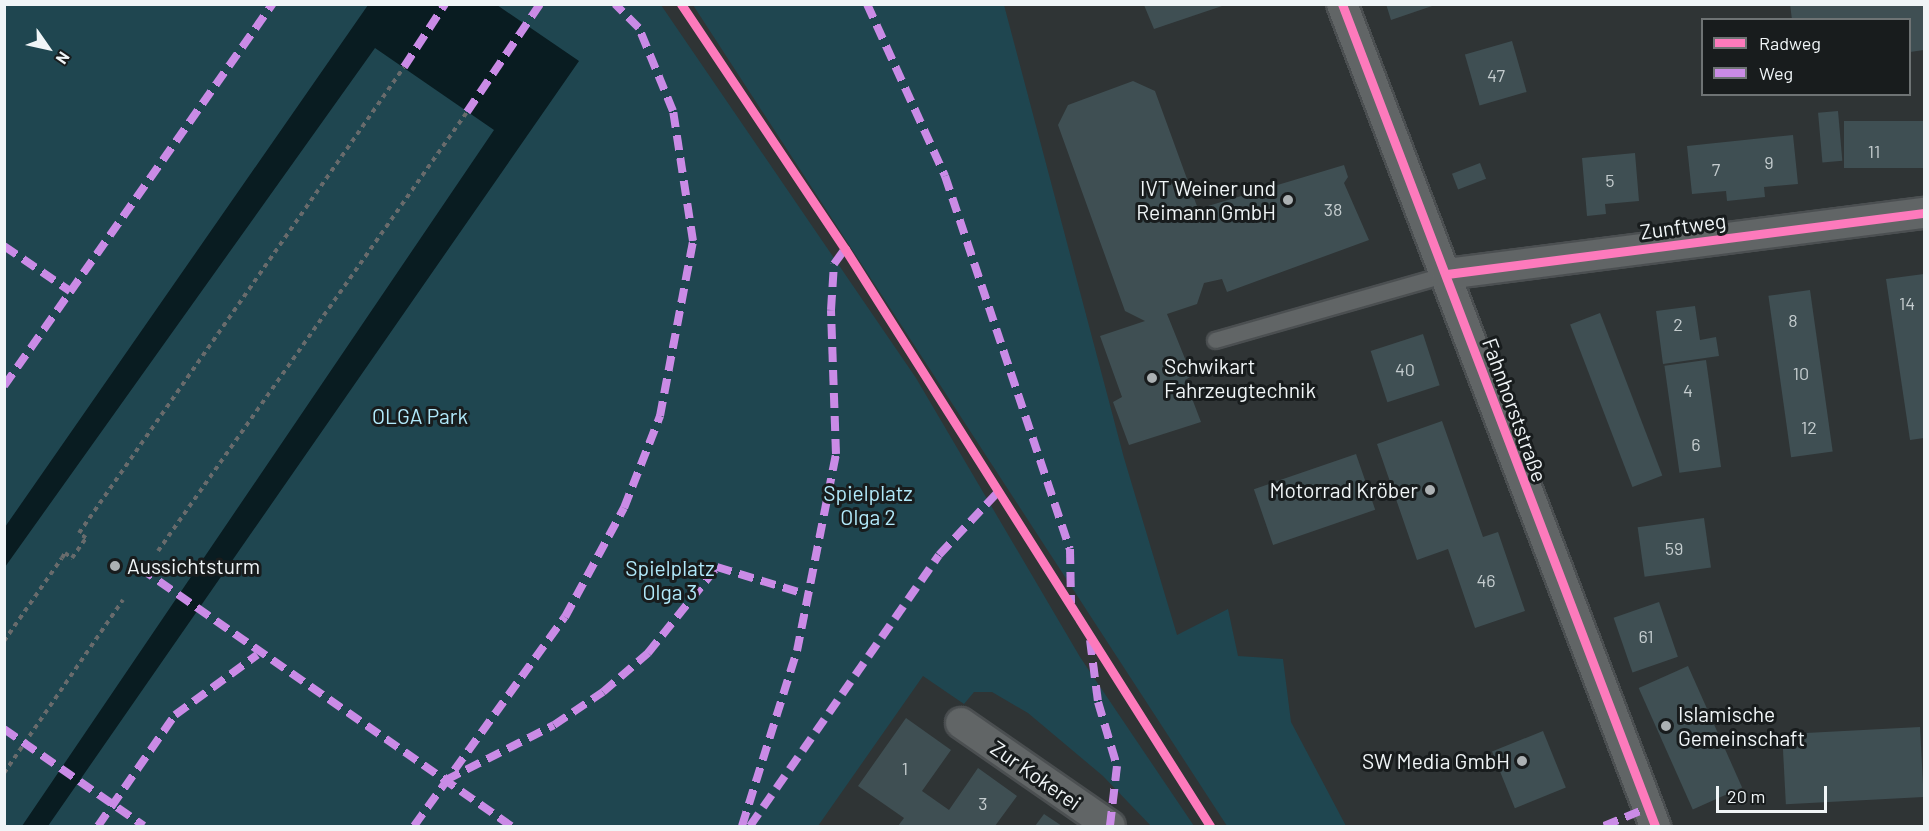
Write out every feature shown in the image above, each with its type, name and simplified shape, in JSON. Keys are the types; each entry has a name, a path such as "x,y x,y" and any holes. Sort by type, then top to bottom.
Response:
{"street":[{"name":"Fahnhorststraße","path":"1342,4 1447,274 1655,826"},
{"name":"Zunftweg","path":"1447,274 1924,213"},
{"name":"Zur Kokerei","path":"962,723 1110,826"}],"lane":[{"path":"1215,340 1447,274"}],"path":[{"path":"4,641 65,554 72,558 86,538 79,533 404,67"},
{"path":"158,550 467,112"},
{"path":"4,773 123,600"}],"green space":[{"name":"OLGA Park","path":"5,4 661,5 916,378 1080,657 1194,826 1151,826 1103,776 1028,713 992,692 974,692 964,704 923,676 818,826 5,826"},
{"path":"693,5 1004,5 1124,458 1177,635 1228,609 1238,656 1283,659 1291,722 1346,826 1227,826"}],"shaded area":[{"path":"368,5 497,5 579,61 48,826 22,826 494,130 375,48 5,567 5,527"}],"building":[{"path":"1386,4 1435,4 1435,5 1391,20"},
{"path":"1790,4 1924,4 1924,50 1911,52 1911,18 1792,18"},
{"path":"1144,5 1225,5 1154,29"},
{"path":"1512,41 1527,92 1480,105 1465,55"},
{"name":"IVT Weiner und Reimann GmbH","path":"1133,81 1155,91 1198,209 1344,165 1348,177 1344,183 1369,240 1227,292 1222,279 1204,283 1197,304 1167,314 1192,376 1185,380 1201,422 1129,445 1113,402 1122,397 1100,336 1145,321 1125,311 1058,125 1068,105"},
{"path":"1838,111 1842,161 1822,163 1818,113"},
{"path":"1844,121 1924,121 1924,168 1844,168"},
{"path":"1793,135 1798,184 1764,187 1765,197 1727,201 1726,191 1692,194 1687,146"},
{"path":"1635,153 1639,201 1605,204 1606,214 1587,216 1582,158"},
{"path":"1480,163 1486,179 1458,190 1452,174"},
{"path":"1924,274 1924,438 1910,440 1886,279"},
{"path":"1810,290 1833,451 1791,457 1768,296"},
{"path":"1695,306 1700,340 1716,337 1719,356 1663,364 1656,311"},
{"path":"1600,313 1662,475 1632,487 1570,324"},
{"path":"1423,334 1440,385 1387,402 1371,351"},
{"path":"1706,360 1721,467 1679,473 1664,366"},
{"name":"Motorrad Kröber","path":"1442,421 1483,537 1498,532 1525,611 1475,628 1448,549 1417,560 1377,444"},
{"path":"1356,454 1375,510 1273,545 1254,489"},
{"path":"1704,518 1711,568 1645,577 1638,527"},
{"path":"1659,602 1678,657 1632,672 1614,618"},
{"path":"1688,666 1742,788 1693,809 1639,688"},
{"path":"906,718 951,750 922,791 949,810 978,768 1017,796 995,826 898,826 904,818 858,786"},
{"path":"1920,727 1924,797 1786,804 1782,734"},
{"path":"1543,731 1566,788 1515,808 1492,752"},
{"path":"1044,814 1062,826 1035,826"}],"marked path":[{"path":"4,386 272,4"},
{"path":"404,67 445,4"},
{"path":"467,112 540,4"},
{"path":"414,826 565,617 624,508 660,416 693,241 673,111 639,28 615,4"},
{"path":"867,4 945,176 1070,549 1071,603"},
{"path":"4,246 70,291"},
{"path":"742,826 797,651 836,454 831,310 834,264 845,249"},
{"path":"750,826 939,555 997,493"},
{"path":"446,780 554,725 603,692 648,653 717,567 808,595"},
{"path":"140,568 511,826"},
{"path":"1090,640 1098,702 1117,766 1110,826"},
{"path":"98,826 175,715 257,655"},
{"path":"4,729 144,826"},
{"path":"1604,826 1645,809"}],"cycle path":[{"path":"681,4 845,249 1210,826"},
{"path":"1342,4 1655,826"},
{"path":"1447,274 1924,213"}],"place":[{"name":"IVT Weiner und Reimann GmbH","path":"1288,200"},
{"name":"Schwikart Fahrzeugtechnik","path":"1152,378"},
{"name":"Motorrad Kröber","path":"1430,490"},
{"name":"Aussichtsturm","path":"115,566"},
{"name":"Islamische Gemeinschaft","path":"1666,726"},
{"name":"SW Media GmbH","path":"1522,761"}],"park label":[{"name":"Spielplatz Olga 2","path":"868,505"},
{"name":"Spielplatz Olga 3","path":"670,580"}]}
